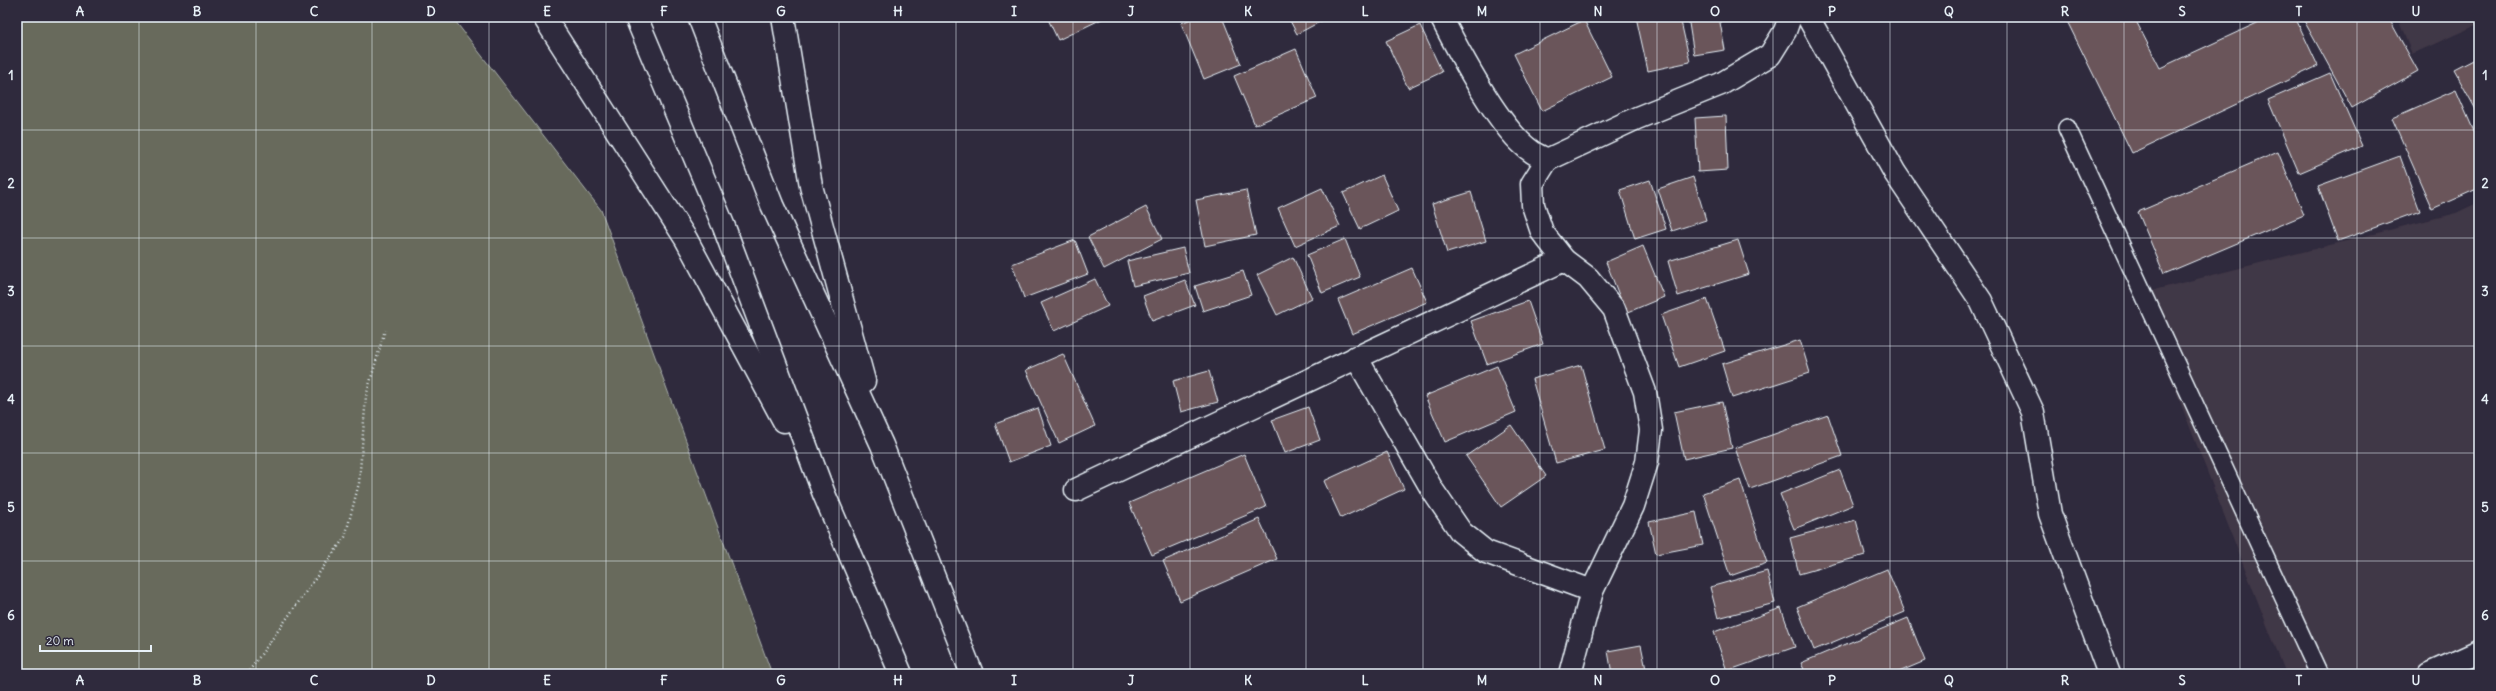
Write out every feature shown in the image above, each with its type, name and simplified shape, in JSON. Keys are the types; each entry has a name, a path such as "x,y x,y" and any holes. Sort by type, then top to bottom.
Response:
{"main road":[{"path":"544,17 686,239 824,494"},
{"path":"636,17 724,227 824,494 901,674"},
{"path":"699,17 772,205 882,445 972,674"},
{"path":"783,17 810,186 882,445"},
{"path":"1441,17 1456,46 1505,125 1530,151 1547,160"},
{"path":"1570,674 1592,592 1633,506 1647,462 1651,430 1645,392 1614,309 1588,278 1564,260 1542,232 1533,205 1532,184 1547,160 1745,71 1770,55 1785,31 1790,17"},
{"path":"1808,17 1895,173 1981,301 2030,405 2033,412 2050,514 2110,674"},
{"path":"1076,490 1564,260"},
{"path":"1356,357 1433,490 1462,532 1486,552 1592,592"},
{"path":"2430,674 2479,652"}],"lane":[{"path":"2067,128 2319,674"}],"path":[{"path":"247,674 344,537 358,483 366,396 385,330"}],"shaded area":[{"path":"2397,17 2479,17 2479,24 2412,54"},
{"path":"2479,202 2479,674 2286,674 2138,294 2456,213"}],"green space":[{"path":"17,17 452,17 601,210 772,674 17,674"}],"building":[{"path":"1047,17 1106,17 1058,40"},
{"path":"1196,17 1222,17 1241,64 1204,79 1181,23"},
{"path":"1288,17 1329,17 1297,34"},
{"path":"1636,17 1680,17 1690,62 1648,71"},
{"path":"1688,17 1719,17 1725,50 1694,55"},
{"path":"2065,17 2134,17 2160,68 2270,17 2295,17 2318,66 2132,153"},
{"path":"2302,17 2388,17 2418,71 2352,108"},
{"path":"1584,20 1612,77 1542,111 1514,54"},
{"path":"1420,25 1442,72 1408,88 1386,41"},
{"path":"1296,49 1317,98 1255,125 1234,76"},
{"path":"2479,57 2479,115 2454,70"},
{"path":"2330,73 2362,146 2299,173 2268,100"},
{"path":"2456,90 2479,143 2479,188 2432,209 2392,118"},
{"path":"1726,116 1728,170 1698,172 1695,118"},
{"path":"2278,152 2304,215 2164,274 2138,212"},
{"path":"2400,156 2420,211 2338,241 2318,186"},
{"path":"1382,175 1398,211 1360,229 1343,193"},
{"path":"1693,177 1706,220 1672,231 1658,189"},
{"path":"1650,180 1666,229 1635,239 1620,190"},
{"path":"1322,188 1340,226 1295,246 1278,208"},
{"path":"1246,190 1256,235 1205,246 1196,200"},
{"path":"1471,192 1486,241 1447,253 1432,204"},
{"path":"1146,207 1162,239 1104,269 1088,237"},
{"path":"1345,239 1360,277 1322,293 1307,255"},
{"path":"1075,240 1088,274 1024,298 1012,264"},
{"path":"1738,240 1749,274 1678,296 1668,261"},
{"path":"1643,246 1664,297 1626,313 1606,262"},
{"path":"1183,248 1189,273 1133,286 1127,261"},
{"path":"1293,257 1312,298 1277,315 1257,275"},
{"path":"1412,268 1427,302 1352,334 1338,300"},
{"path":"1243,271 1251,295 1203,311 1195,286"},
{"path":"1095,279 1108,306 1054,331 1041,303"},
{"path":"1185,280 1195,305 1152,321 1143,296"},
{"path":"1707,299 1725,351 1679,367 1661,315"},
{"path":"1528,301 1543,344 1487,364 1471,321"},
{"path":"1800,340 1810,373 1732,398 1722,364"},
{"path":"1063,354 1095,426 1059,443 1026,370"},
{"path":"1581,365 1605,450 1556,463 1532,379"},
{"path":"1497,366 1516,412 1445,442 1425,396"},
{"path":"1209,371 1218,402 1181,412 1173,381"},
{"path":"1722,402 1732,448 1684,459 1674,412"},
{"path":"1308,407 1320,440 1285,453 1272,420"},
{"path":"1038,408 1051,446 1009,462 995,424"},
{"path":"1828,415 1842,456 1750,489 1735,448"},
{"path":"1511,425 1546,476 1501,507 1466,456"},
{"path":"1387,452 1404,489 1341,518 1324,481"},
{"path":"1244,454 1266,507 1152,555 1129,503"},
{"path":"1840,470 1853,505 1794,529 1780,494"},
{"path":"1740,480 1767,563 1730,576 1703,493"},
{"path":"1696,512 1703,545 1656,554 1649,522"},
{"path":"1259,519 1277,559 1180,601 1163,561"},
{"path":"1856,520 1865,555 1799,574 1790,538"},
{"path":"1887,569 1905,612 1814,650 1797,607"},
{"path":"1767,571 1775,603 1718,618 1710,587"},
{"path":"1781,608 1795,647 1727,671 1714,632"},
{"path":"1908,618 1925,661 1894,674 1806,674 1801,663"},
{"path":"1641,645 1647,674 1612,674 1608,651"}]}
